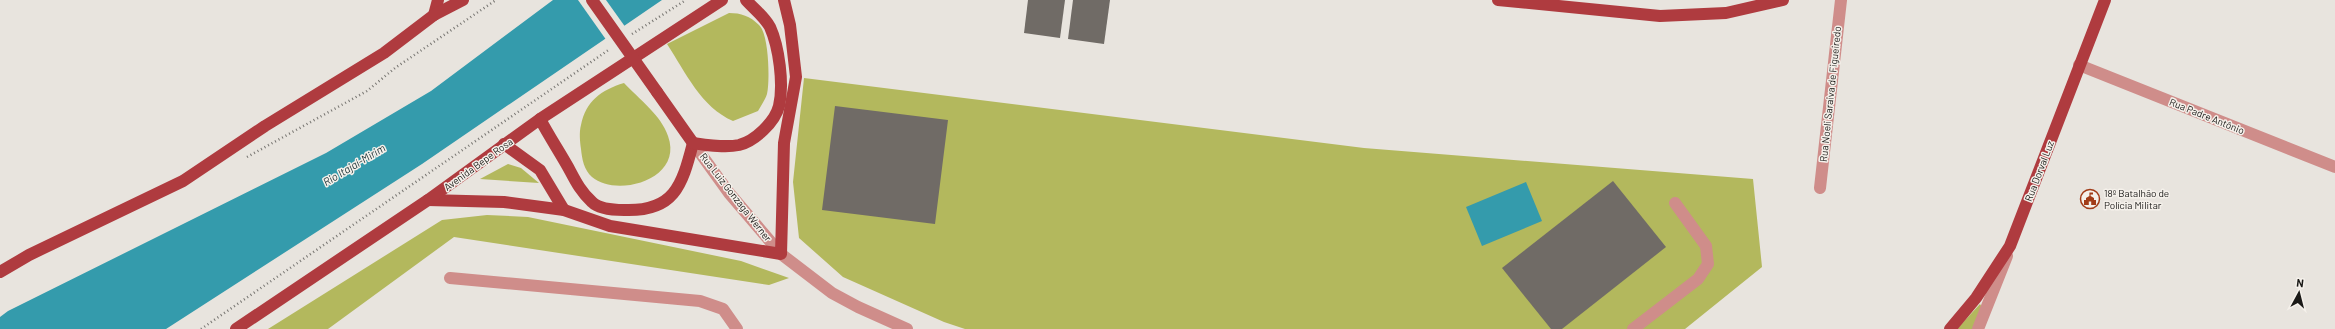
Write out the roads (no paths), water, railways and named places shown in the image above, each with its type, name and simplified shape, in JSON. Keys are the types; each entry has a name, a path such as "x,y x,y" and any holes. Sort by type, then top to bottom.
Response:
{"main road":[{"path":"434,15 438,0"},
{"path":"0,272 29,255 183,181 265,126 384,53 434,15 463,0"},
{"name":"Rua Luiz Gonzaga Werner","path":"592,0 693,143"},
{"name":"Avenida Bepe Rosa","path":"236,329 428,200 504,144 722,0"},
{"path":"540,120 578,187 593,203 612,209 642,211 666,202 678,186 686,169 693,143 739,145 762,133 779,106 780,76 777,52 770,27 762,15 746,0"},
{"path":"428,200 504,202 564,210 610,226 781,254 784,143 796,77 790,24 784,0"},
{"path":"1498,0 1660,16 1726,13 1783,0"},
{"name":"Rua Dorval Luz","path":"1950,329 1976,298 2010,246 2105,0"},
{"path":"504,144 540,170 564,210"}],"street":[{"name":"Rua Noeli Saraiva de Figueiredo","path":"1820,188 1841,0"},
{"name":"Rua Padre Antônio","path":"2079,65 2335,168"},
{"name":"Rua Luiz Gonzaga Werner","path":"693,143 729,193 781,254 832,293 906,329"},
{"path":"1633,329 1698,279 1708,264 1706,246 1675,203"},
{"path":"1978,329 2010,246"},
{"path":"450,278 700,301 723,310 737,329"}],"water":[{"name":"Rio Itajaí-Mirim","path":"553,0 662,0 422,164 166,329 0,329 0,317 8,311 326,153 431,91"},
{"path":"1526,182 1542,221 1482,246 1466,207"}],"place":[{"name":"18º Batalhão de Polícia Militar","path":"2090,199"}]}
